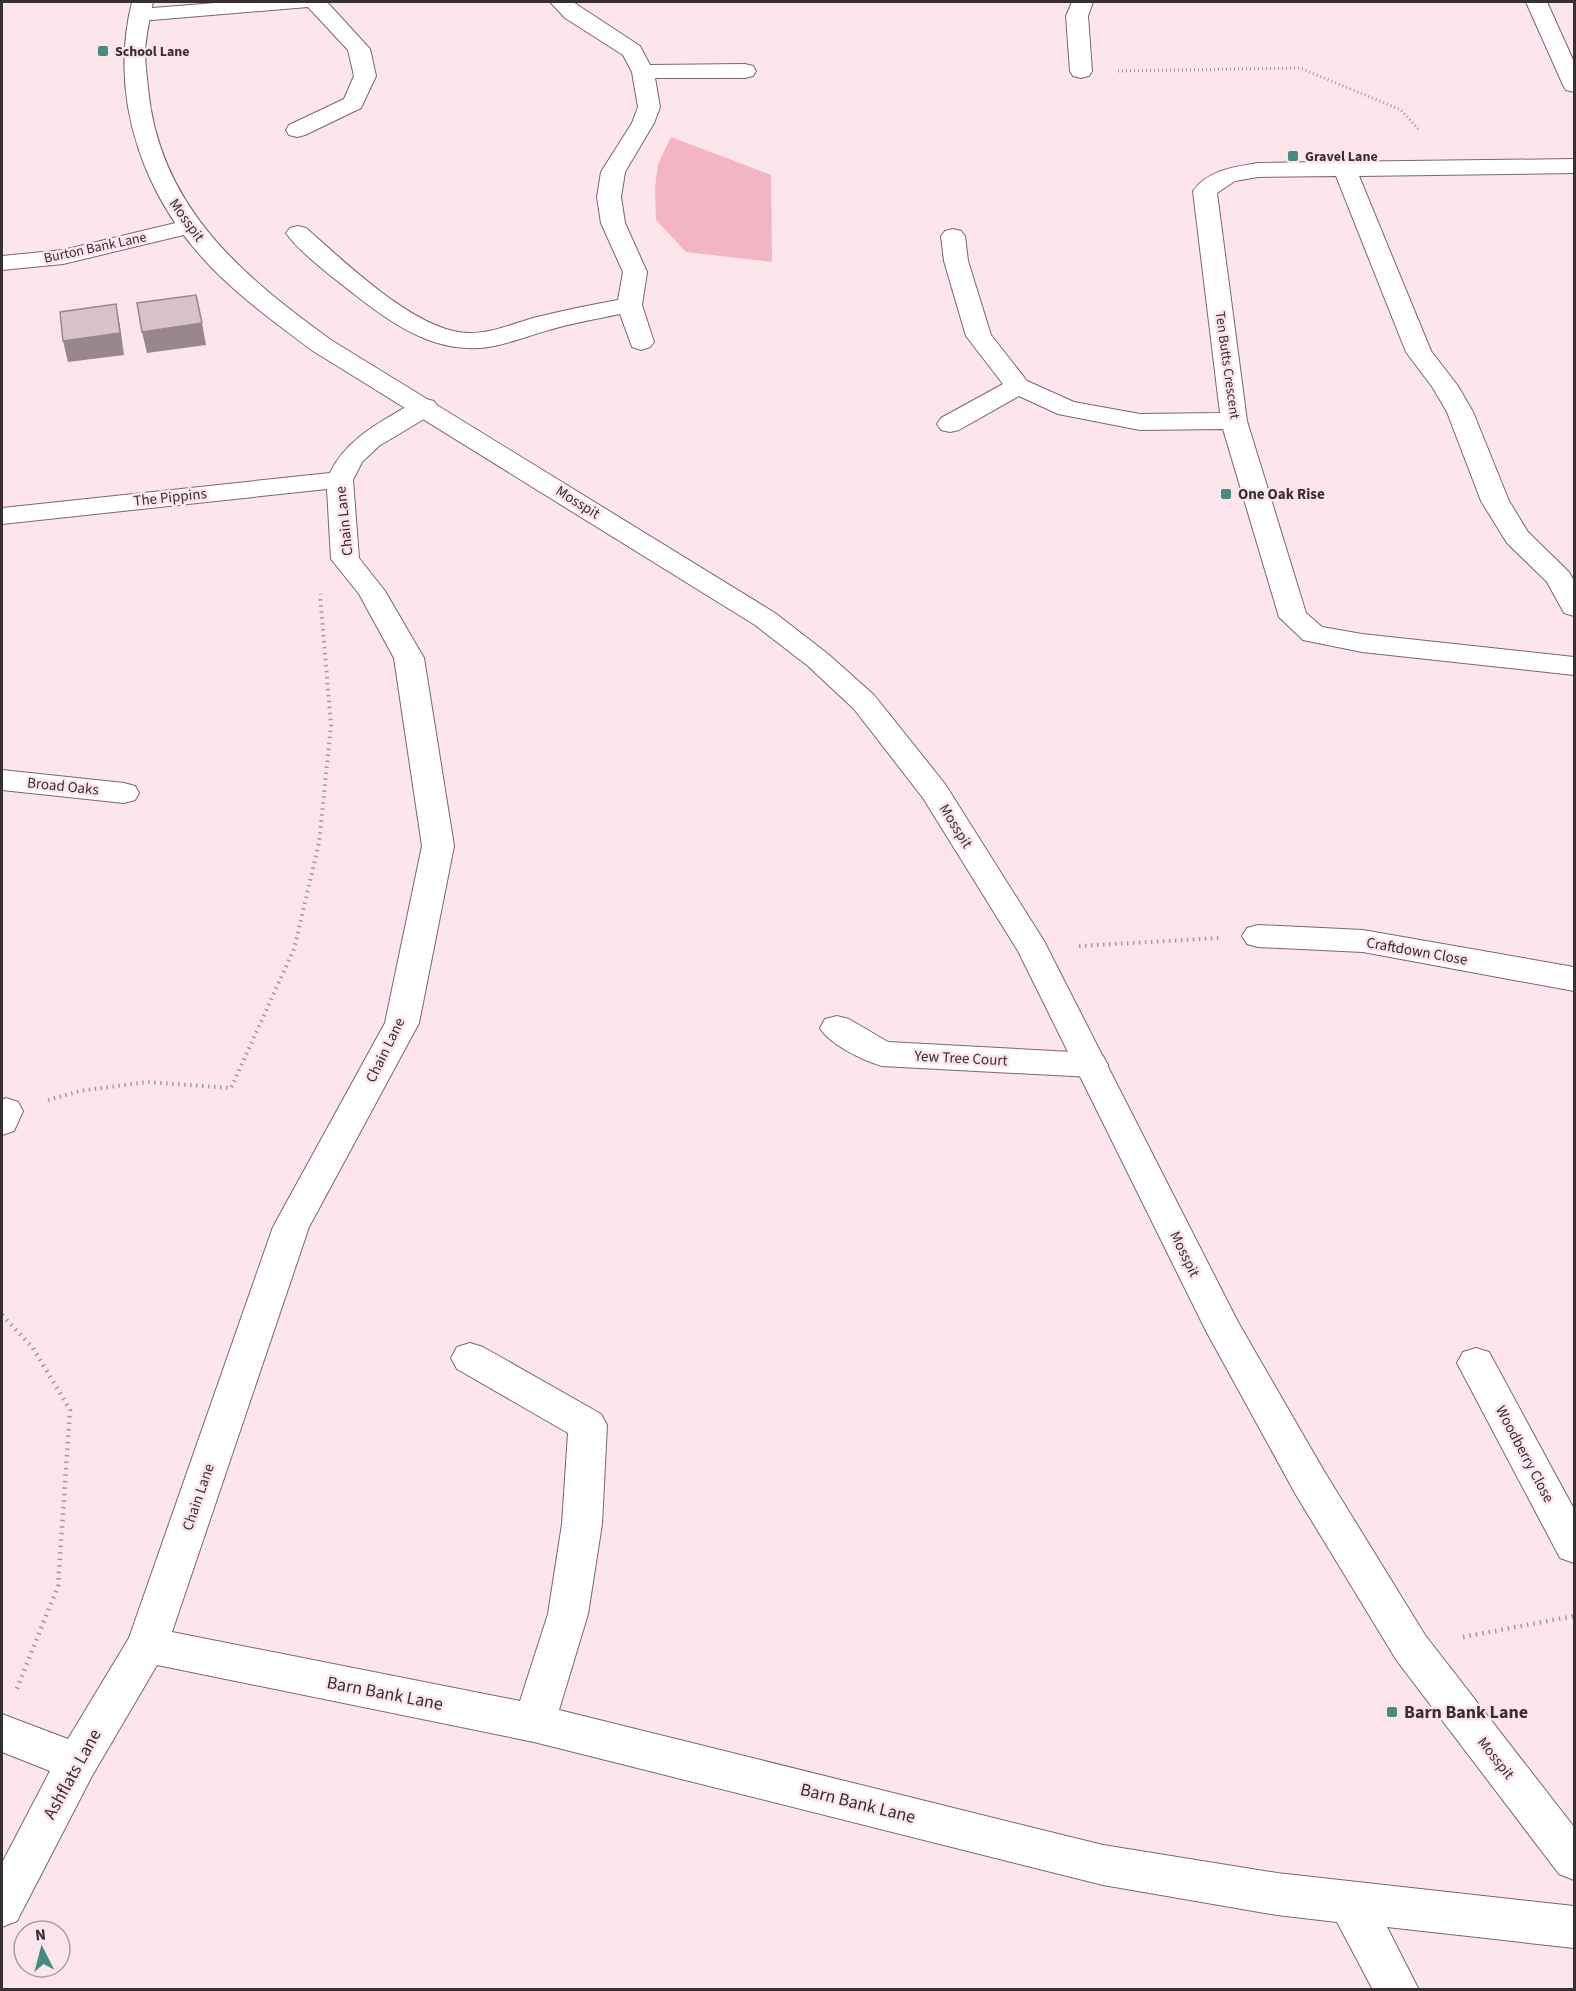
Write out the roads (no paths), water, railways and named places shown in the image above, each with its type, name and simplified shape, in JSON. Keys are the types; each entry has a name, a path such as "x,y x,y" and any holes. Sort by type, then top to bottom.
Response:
{"main road":[{"path":"141,8 301,2"},
{"path":"297,130 353,103 364,76 359,49 316,2"},
{"path":"561,2 573,13 632,51 643,72 649,107 643,123 613,172 609,197 613,223 635,272 630,305 641,342"},
{"path":"1081,71 1077,16 1082,2"},
{"path":"1536,2 1575,85"},
{"name":"Mosspit","path":"141,8 134,58 139,109 150,160 188,227 242,285 279,315 370,376 765,619 818,660 864,702 934,791 1033,949 1224,1331 1310,1483 1411,1648 1575,1860"},
{"path":"643,72 745,71"},
{"name":"Ten Butts Crescent","path":"1575,166 1258,170 1228,175 1205,191 1234,421 1293,617 1313,634 1362,643 1575,666"},
{"path":"1345,169 1419,352 1445,386 1460,412 1495,501 1517,537 1558,578 1575,607"},
{"name":"Burton Bank Lane","path":"2,263 63,257 188,227"},
{"path":"298,233 359,286 412,322 441,337 468,341 509,335 541,324 630,305"},
{"path":"953,236 956,261 979,336 1018,386 1067,408 1140,422 1234,421"},
{"path":"950,424 1018,386"},
{"name":"Chain Lane","path":"147,1645 291,1227 402,1023 438,846 409,658 371,591 345,559 340,480 350,459 370,440 425,408"},
{"name":"The Pippins","path":"2,516 340,480"},
{"name":"Broad Oaks","path":"2,780 124,793"},
{"name":"Craftdown Close","path":"1258,936 1363,941 1575,979"},
{"name":"Yew Tree Court","path":"837,1028 882,1054 1091,1065"},
{"path":"470,1358 588,1425 582,1524 568,1614 534,1723"},
{"name":"Woodberry Close","path":"1476,1363 1575,1546"},
{"name":"Barn Bank Lane","path":"147,1645 534,1723 1103,1864 1277,1894 1575,1927"},
{"name":"Ashflats Lane","path":"2,1906 77,1762 147,1645"},
{"path":"2,1733 77,1762"},
{"path":"1350,1902 1397,1989"}],"place":[{"name":"School Lane","path":"103,51"},
{"name":"Gravel Lane","path":"1293,156"},
{"name":"One Oak Rise","path":"1226,494"},
{"name":"Barn Bank Lane","path":"1392,1712"}]}
